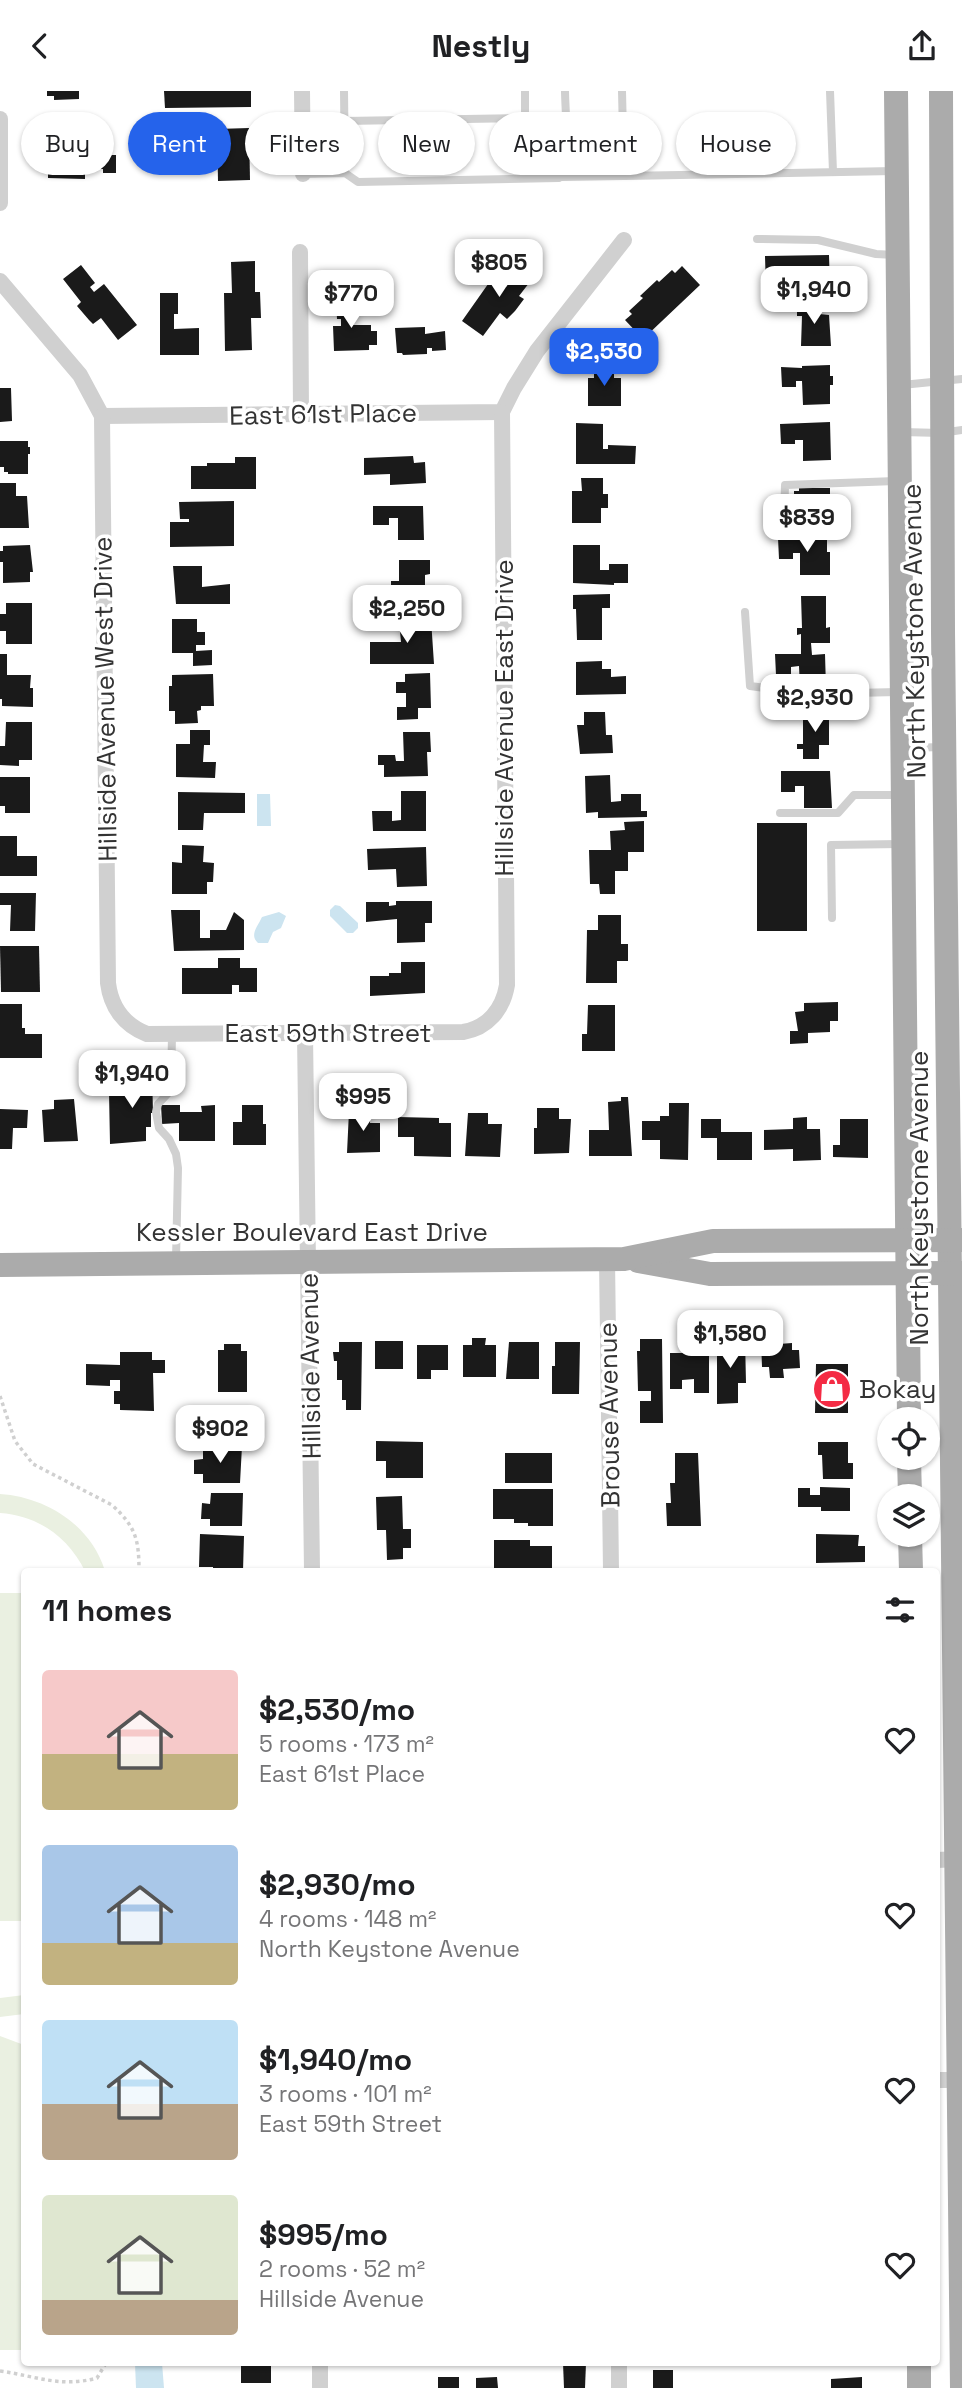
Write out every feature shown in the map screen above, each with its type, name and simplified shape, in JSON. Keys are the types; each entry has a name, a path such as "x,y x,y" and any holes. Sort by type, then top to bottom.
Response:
{"main road":[{"name":"North Keystone Avenue","path":"897,91 901,795 909,1407"},
{"name":"North Keystone Avenue","path":"941,91 952,432 945,747 956,1240 952,2080 962,2388"},
{"name":"Kessler Boulevard East Drive","path":"616,1259 713,1241 956,1240"},
{"name":"Kessler Boulevard East Drive","path":"0,1265 616,1259 710,1274 956,1273"},
{"path":"910,1547 911,1568"},
{"path":"919,2366 919,2388"}],"street":[{"path":"302,91 302,112"},
{"path":"0,119 1,202"},
{"path":"502,412 537,351 624,240"},
{"path":"300,252 301,415"},
{"path":"0,281 80,375 102,416"},
{"name":"East 61st Place","path":"102,416 502,412"},
{"name":"Hillside Avenue East Drive","path":"491,1019 503,1002 507,985 502,412"},
{"name":"Hillside Avenue West Drive","path":"102,416 108,983"},
{"name":"East 59th Street","path":"108,983 113,1005 132,1026 148,1034 463,1032 478,1028 491,1019"},
{"name":"Hillside Avenue","path":"305,1034 312,1568"},
{"name":"Brouse Avenue","path":"611,1568 616,1259"},
{"path":"320,2366 320,2388"},
{"path":"619,2366 619,2388"}],"lane":[{"path":"344,91 344,112"},
{"path":"525,91 525,112"},
{"path":"561,177 565,159 565,91"},
{"path":"622,91 624,176"},
{"path":"830,91 833,172"},
{"path":"364,121 489,119"},
{"path":"347,175 358,182 897,171"},
{"path":"757,239 818,240 876,254 898,255"},
{"path":"898,386 951,379"},
{"path":"899,432 952,432"},
{"path":"784,523 785,485 899,481"},
{"path":"745,612 750,686 809,694 901,692"},
{"path":"901,748 945,747"},
{"path":"779,813 838,813 853,795 901,795"},
{"path":"832,918 831,845 903,844"},
{"path":"172,1034 171,1090 158,1104 156,1112 159,1128 169,1139 176,1154 178,1168 176,1263"}],"path":[{"path":"0,1396 15,1441 33,1464 112,1505 123,1515 139,1544 139,1568"},
{"path":"0,2371 54,2385 71,2386 97,2378 104,2366"}],"green space":[{"path":"0,1494 17,1496 50,1508 78,1527 89,1540 104,1568 83,1568 70,1548 51,1530 27,1519 0,1513"},
{"path":"0,1593 21,1593 21,1921 0,1921"},
{"path":"21,1995 21,2014 0,2017 0,1998"},
{"path":"0,2036 21,2044 21,2350 0,2350"}],"water":[{"path":"257,794 270,794 271,826 257,826"},
{"path":"335,905 340,906 358,923 358,928 353,933 347,933 330,916 330,910"},
{"path":"279,912 286,916 281,928 273,932 268,943 258,943 254,934 262,917"},
{"path":"135,2366 162,2366 164,2388 136,2388"}],"building":[{"path":"47,91 79,91 79,99 54,100 54,96 47,96"},
{"path":"164,91 251,91 251,107 165,108"},
{"path":"245,128 245,175 250,175 250,180 218,181 218,175 231,175 231,129"},
{"path":"114,155 116,155 114,173"},
{"path":"48,175 85,175 85,179 48,178"},
{"path":"829,255 830,288 766,289 765,256"},
{"path":"517,260 536,274 519,296 524,299 515,311 507,319 500,313 483,336 462,321 493,277 506,287 509,283 503,278"},
{"path":"255,261 255,292 260,292 261,318 251,318 252,350 225,351 224,293 232,293 231,262"},
{"path":"81,265 95,283 90,287 94,292 104,284 137,325 118,340 101,318 93,324 89,320 77,306 81,302 63,279"},
{"path":"682,266 700,285 643,339 625,320 632,314 629,311 657,280 659,282 672,270 675,273"},
{"path":"160,293 178,293 178,314 174,314 174,329 199,328 199,355 160,355"},
{"path":"336,299 355,299 353,325 371,325 371,331 377,331 377,345 369,345 369,350 334,351 333,326 341,326 341,319 337,319"},
{"path":"797,303 819,303 819,314 829,315 831,346 801,346 802,316 797,316"},
{"path":"425,327 425,334 445,331 446,350 432,351 432,348 427,348 427,354 397,353 395,328"},
{"path":"830,365 833,385 830,385 830,404 803,405 802,381 796,381 796,387 782,387 781,367"},
{"path":"594,366 614,366 614,378 621,378 621,406 588,406 588,378 594,378"},
{"path":"0,388 11,388 12,421 0,422"},
{"path":"830,422 831,460 803,461 803,440 795,440 795,444 781,444 780,424"},
{"path":"576,423 603,424 603,449 608,449 608,445 636,446 635,464 576,464"},
{"path":"0,441 28,441 28,474 4,472 4,467 0,467"},
{"path":"413,456 414,463 425,462 426,483 390,485 390,474 364,475 364,458"},
{"path":"235,457 256,457 256,489 191,489 191,466 235,463"},
{"path":"581,478 603,478 603,494 608,494 608,508 601,508 601,523 572,523 572,491 582,491"},
{"path":"0,483 16,483 16,496 27,496 29,528 0,528"},
{"path":"799,488 830,488 830,522 794,522 794,491 799,491"},
{"path":"234,501 234,546 170,547 170,522 189,522 189,519 180,519 179,502"},
{"path":"373,506 423,506 424,540 398,540 398,518 389,518 389,525 373,525"},
{"path":"778,538 827,538 830,575 800,575 800,553 793,553 793,559 779,559"},
{"path":"30,545 33,572 30,572 30,582 3,583 0,551 3,551 3,546"},
{"path":"573,545 600,545 600,570 609,570 609,564 628,564 628,583 573,583"},
{"path":"399,560 430,560 430,574 425,575 425,589 430,589 430,605 400,605 400,593 391,593 391,581 399,581"},
{"path":"173,566 202,566 202,587 230,584 230,604 176,604"},
{"path":"610,594 610,608 602,608 602,640 577,640 573,595"},
{"path":"801,596 826,596 826,628 830,627 830,643 811,643 812,655 825,654 826,688 800,689 799,666 791,667 791,674 776,675 775,654 801,654 801,634 797,635 797,628 802,628"},
{"path":"6,603 32,603 32,644 6,644 6,631 0,631 0,614 6,614"},
{"path":"172,619 197,619 197,632 205,632 205,645 196,645 196,651 212,650 212,665 193,666 193,653 172,653"},
{"path":"431,619 434,664 370,664 370,642 401,642 399,620"},
{"path":"0,654 7,654 7,675 31,675 33,707 2,706"},
{"path":"602,661 602,669 611,669 611,677 626,676 626,694 576,695 576,662"},
{"path":"430,673 431,708 418,708 418,719 397,720 397,707 406,707 406,693 396,693 396,682 405,682 405,674"},
{"path":"213,674 214,706 201,706 201,710 197,711 198,723 175,724 175,711 169,711 172,675"},
{"path":"584,712 605,712 606,735 612,735 613,753 580,754 577,725 584,725"},
{"path":"829,712 829,745 819,745 819,759 803,759 803,749 797,749 797,744 803,744 803,713"},
{"path":"6,722 32,722 32,760 19,760 19,766 0,765 0,746 5,746"},
{"path":"190,730 210,730 210,745 204,745 203,762 216,762 215,778 176,777 176,744 190,744"},
{"path":"403,732 430,732 428,776 384,777 384,765 378,765 378,755 395,755 396,761 404,761"},
{"path":"781,771 830,771 832,808 804,808 804,786 795,786 795,792 781,792"},
{"path":"610,775 611,802 621,801 621,794 641,794 641,811 647,811 647,817 598,818 598,812 586,813 585,776"},
{"path":"0,777 30,777 30,813 5,813 5,806 0,806"},
{"path":"401,791 426,791 426,831 373,831 372,811 392,811 392,821 401,820"},
{"path":"178,792 245,793 245,813 204,813 203,830 178,830"},
{"path":"644,821 644,852 628,852 628,871 615,871 615,894 600,894 599,884 590,884 589,850 611,850 610,831 625,830 624,822"},
{"path":"757,823 807,823 807,931 757,931"},
{"path":"0,836 17,836 17,856 37,856 37,876 0,876"},
{"path":"182,845 204,846 203,862 214,863 213,882 207,882 207,894 172,894 172,862 182,863"},
{"path":"426,847 427,886 397,887 396,869 368,870 367,849"},
{"path":"0,893 36,893 35,931 10,931 11,905 0,905"},
{"path":"396,901 432,901 432,923 425,923 425,942 397,943 397,919 366,922 366,902 389,902 389,906 396,905"},
{"path":"171,910 200,910 200,938 210,938 210,930 226,930 234,912 244,920 244,950 174,951"},
{"path":"598,915 621,915 621,944 628,944 628,961 617,961 617,983 586,983 587,930 598,930"},
{"path":"0,946 39,946 40,992 1,992"},
{"path":"218,958 240,958 240,968 257,968 257,992 239,992 239,985 232,985 232,994 182,994 182,968 218,968"},
{"path":"401,962 425,962 425,993 370,996 370,976 401,973"},
{"path":"838,1002 838,1021 830,1021 830,1032 808,1033 808,1043 790,1044 790,1031 798,1031 795,1012 804,1011 804,1003"},
{"path":"0,1004 22,1004 22,1028 25,1028 25,1034 42,1034 42,1058 0,1058"},
{"path":"588,1005 615,1005 615,1051 582,1051 582,1034 587,1034"},
{"path":"152,1072 153,1113 151,1127 146,1127 146,1141 110,1144 109,1092 130,1092 129,1073"},
{"path":"621,1097 628,1097 632,1156 589,1156 589,1130 609,1130 608,1102 621,1101"},
{"path":"74,1099 78,1141 44,1142 42,1110 54,1109 54,1100"},
{"path":"669,1103 689,1103 688,1160 660,1159 660,1140 642,1140 642,1121 660,1121 660,1116 669,1116"},
{"path":"161,1105 180,1105 180,1112 202,1112 201,1106 215,1105 215,1141 179,1141 179,1123 162,1124"},
{"path":"242,1105 263,1105 266,1145 233,1145 233,1122 242,1122"},
{"path":"537,1108 559,1108 559,1119 571,1119 569,1153 534,1154"},
{"path":"0,1109 28,1110 27,1128 13,1128 12,1149 0,1149"},
{"path":"370,1110 370,1123 380,1123 380,1152 347,1153 349,1111"},
{"path":"468,1113 488,1113 488,1124 502,1124 500,1157 465,1156"},
{"path":"398,1117 439,1118 439,1123 451,1123 451,1157 414,1156 414,1137 398,1137"},
{"path":"807,1117 807,1129 820,1129 821,1160 793,1161 793,1149 764,1150 764,1130 793,1129 793,1118"},
{"path":"701,1119 721,1119 721,1132 752,1132 752,1160 717,1160 717,1138 701,1138"},
{"path":"840,1119 868,1119 868,1158 833,1157 833,1145 840,1145"},
{"path":"472,1338 486,1338 485,1345 496,1345 496,1377 463,1377 463,1345 472,1345"},
{"path":"640,1339 662,1339 663,1423 640,1423 640,1401 651,1401 651,1391 638,1391 637,1351 640,1351"},
{"path":"694,1339 709,1339 709,1393 694,1393 694,1379 682,1380 682,1389 670,1389 670,1353 691,1353"},
{"path":"745,1339 746,1383 738,1383 738,1403 717,1404 717,1340"},
{"path":"778,1339 779,1344 792,1343 792,1350 799,1350 800,1368 783,1369 784,1378 770,1378 769,1367 762,1367 761,1340"},
{"path":"375,1341 403,1341 403,1369 375,1369"},
{"path":"339,1342 362,1342 361,1410 346,1410 346,1400 342,1400 342,1380 337,1380 337,1361 334,1361 333,1352 339,1352"},
{"path":"509,1342 539,1342 539,1379 506,1379"},
{"path":"555,1342 580,1342 579,1394 552,1394"},
{"path":"224,1344 241,1344 241,1351 247,1351 247,1392 218,1392 218,1350 224,1350"},
{"path":"417,1345 448,1345 448,1370 431,1370 431,1379 417,1379"},
{"path":"120,1352 152,1352 152,1360 165,1360 165,1373 153,1373 154,1411 120,1410 120,1404 114,1404 114,1391 120,1391 120,1380 110,1380 110,1386 86,1385 86,1364 120,1365"},
{"name":"Bokay","path":"816,1364 848,1364 848,1413 815,1413"},
{"path":"376,1441 423,1442 423,1478 386,1478 386,1461 376,1461"},
{"path":"818,1442 848,1442 848,1463 853,1463 853,1479 823,1479 822,1455 818,1455"},
{"path":"203,1446 242,1446 240,1483 203,1483 203,1474 194,1474 194,1460 203,1459"},
{"path":"505,1453 552,1453 552,1483 505,1483"},
{"path":"675,1453 698,1453 701,1526 667,1526 666,1503 671,1503 670,1483 675,1483"},
{"path":"820,1487 850,1488 850,1511 821,1511 821,1507 798,1507 798,1488 810,1488 810,1495 820,1495"},
{"path":"493,1489 553,1489 553,1526 528,1526 528,1523 514,1523 514,1519 493,1519"},
{"path":"211,1493 243,1493 242,1526 210,1526 210,1519 201,1519 202,1503 210,1504"},
{"path":"402,1496 403,1529 411,1529 411,1548 403,1548 403,1559 387,1560 386,1530 377,1530 376,1497"},
{"path":"200,1534 244,1536 243,1568 199,1567"},
{"path":"816,1534 859,1535 858,1546 865,1546 865,1562 816,1563"},
{"path":"494,1540 530,1540 530,1546 552,1546 552,1568 494,1568"},
{"path":"241,2366 271,2366 271,2383 241,2383"},
{"path":"563,2366 586,2366 585,2388 564,2388"},
{"path":"653,2370 673,2370 673,2388 653,2388"},
{"path":"438,2377 459,2377 459,2388 438,2388"},
{"path":"497,2377 498,2388 476,2388 476,2378"},
{"path":"862,2377 862,2388 831,2388 831,2379"}],"place":[{"name":"Bokay","path":"832,1389"}]}
